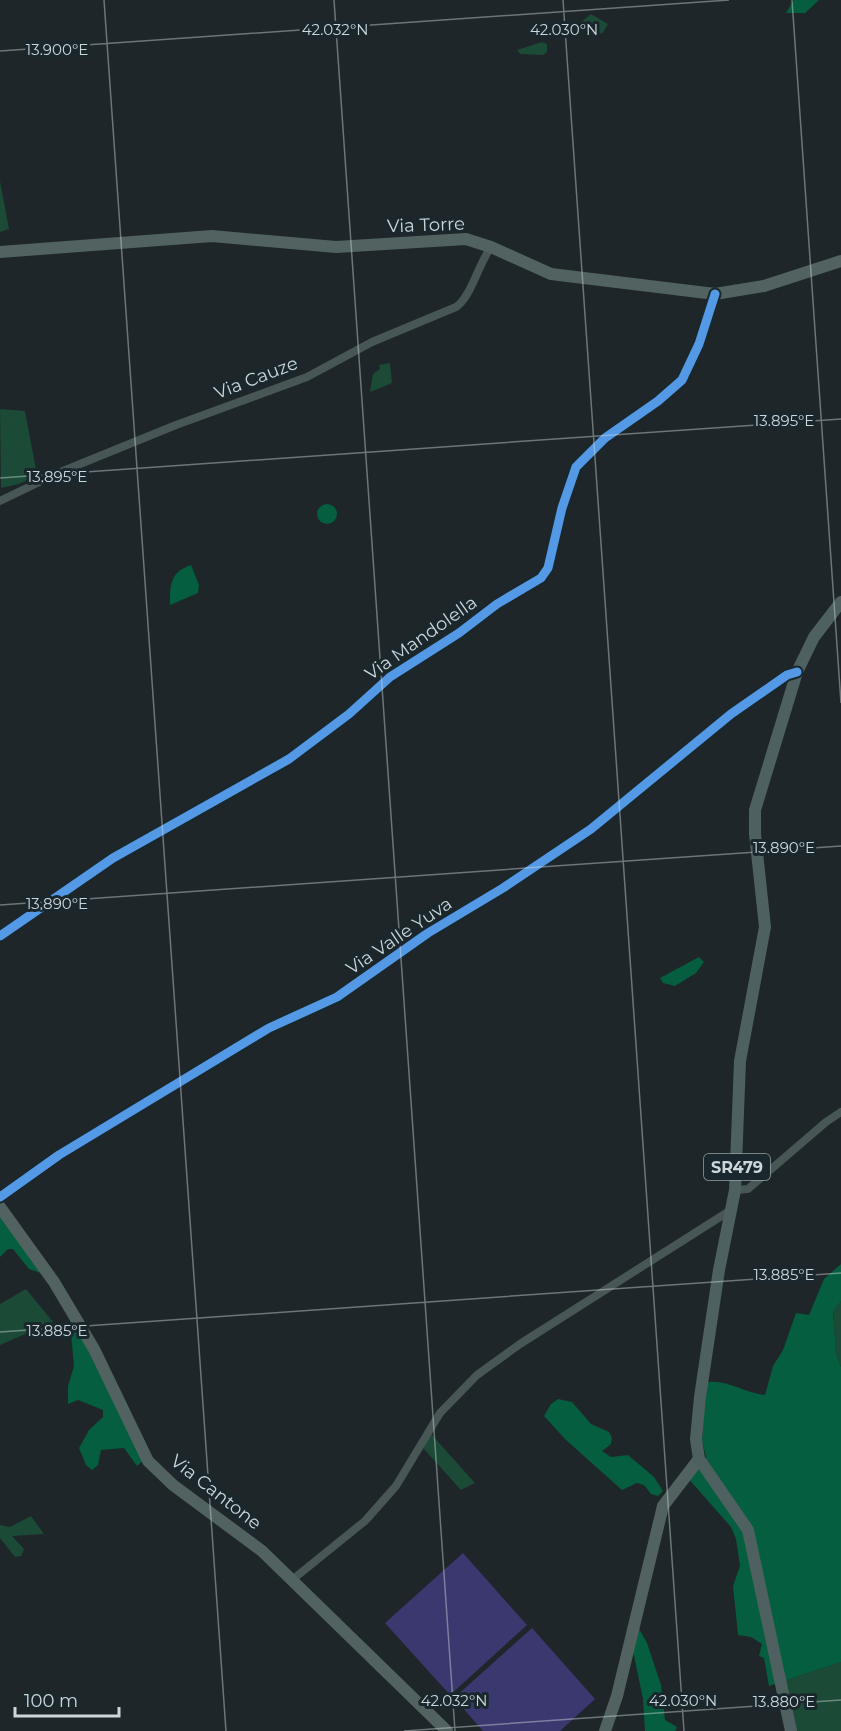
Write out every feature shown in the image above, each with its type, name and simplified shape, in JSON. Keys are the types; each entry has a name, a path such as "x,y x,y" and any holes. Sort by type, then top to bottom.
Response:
{"main road":[{"name":"Via Torre","path":"0,252 212,236 336,247 466,239 491,247 551,274 715,294 764,286 841,261"},
{"name":"SR479","path":"699,1459 696,1439 700,1396 735,1190 740,1061 765,927 754,834 755,810 796,672 814,637 841,602"},
{"name":"Via Cantone","path":"0,1208 54,1282 94,1349 148,1461 173,1485 262,1551 447,1731"},
{"path":"606,1731 617,1696 663,1506 699,1459 748,1530 791,1731"}],"street":[{"name":"Via Cauze","path":"0,501 58,473 176,425 307,377 372,342 456,307 466,298 479,265 491,247"},
{"name":"Via Mandolella","path":"0,936 113,858 289,759 349,714 390,677 459,633 498,603 542,578 548,568 562,508 576,467 612,433 666,396 682,380 703,334 715,294"},
{"name":"Via Valle Yuva","path":"0,1197 59,1155 261,1033 337,997 428,933 503,888 591,829 731,714 787,675 796,672"},
{"path":"735,1190 748,1188 841,1112"},
{"path":"292,1580 365,1521 389,1495 440,1413 477,1375 520,1344 731,1210"}],"green space":[{"path":"794,0 819,0 805,13 786,13"},
{"path":"591,14 608,24 602,34 580,23"},
{"path":"542,42 547,44 547,52 543,55 520,54 517,50"},
{"path":"0,181 9,229 0,232"},
{"path":"390,363 392,383 370,392 373,374 380,369 379,365"},
{"path":"0,409 25,411 37,475 19,484 1,488"},
{"path":"327,504 334,507 337,514 334,521 327,524 320,521 317,514 320,507"},
{"path":"191,565 199,585 198,593 170,605 170,591 175,575"},
{"path":"699,957 704,962 696,973 675,986 663,983 660,978"},
{"path":"0,1213 41,1273 29,1269 13,1249 8,1249 0,1257"},
{"path":"841,1264 841,1301 833,1311 836,1353 841,1367 841,1662 784,1681 752,1528 707,1462 702,1440 706,1383 719,1382 765,1395 773,1366 783,1350 796,1313 809,1315 824,1279"},
{"path":"26,1289 53,1322 0,1345 0,1304"},
{"path":"841,1301 841,1367 836,1353 833,1310"},
{"path":"69,1311 146,1458 137,1466 124,1448 101,1450 98,1465 92,1470 86,1465 79,1448 89,1430 103,1417 103,1410 78,1400 68,1404 68,1386 74,1366"},
{"path":"558,1399 572,1402 591,1424 609,1432 612,1438 611,1444 602,1451 611,1457 628,1455 654,1477 663,1491 658,1496 651,1494 644,1485 637,1483 622,1490 566,1440 544,1416 551,1404"},
{"path":"431,1434 475,1483 461,1490 423,1448"},
{"path":"700,1467 745,1532 778,1683 769,1686 764,1658 759,1656 762,1644 751,1637 738,1635 733,1586 740,1566 736,1539 731,1527 687,1477"},
{"path":"31,1516 44,1534 12,1536 24,1549 21,1556 15,1557 0,1538 0,1525 10,1527"},
{"path":"638,1627 647,1643 661,1685 665,1720 677,1727 675,1731 645,1731 643,1699 632,1646"},
{"path":"841,1662 841,1731 791,1731 784,1681"}],"shaded area":[{"path":"463,1553 527,1625 450,1695 385,1623"},
{"path":"532,1628 595,1699 560,1731 483,1731 454,1698"}],"cycle path":[{"path":"0,936 113,858 289,759 349,714 390,677 459,633 497,604 541,578 548,568 562,508 576,467 605,438 658,401 682,380 699,344 715,294"},
{"path":"0,1197 59,1155 269,1028 337,997 428,933 503,888 591,829 731,714 787,675 797,672"}]}
